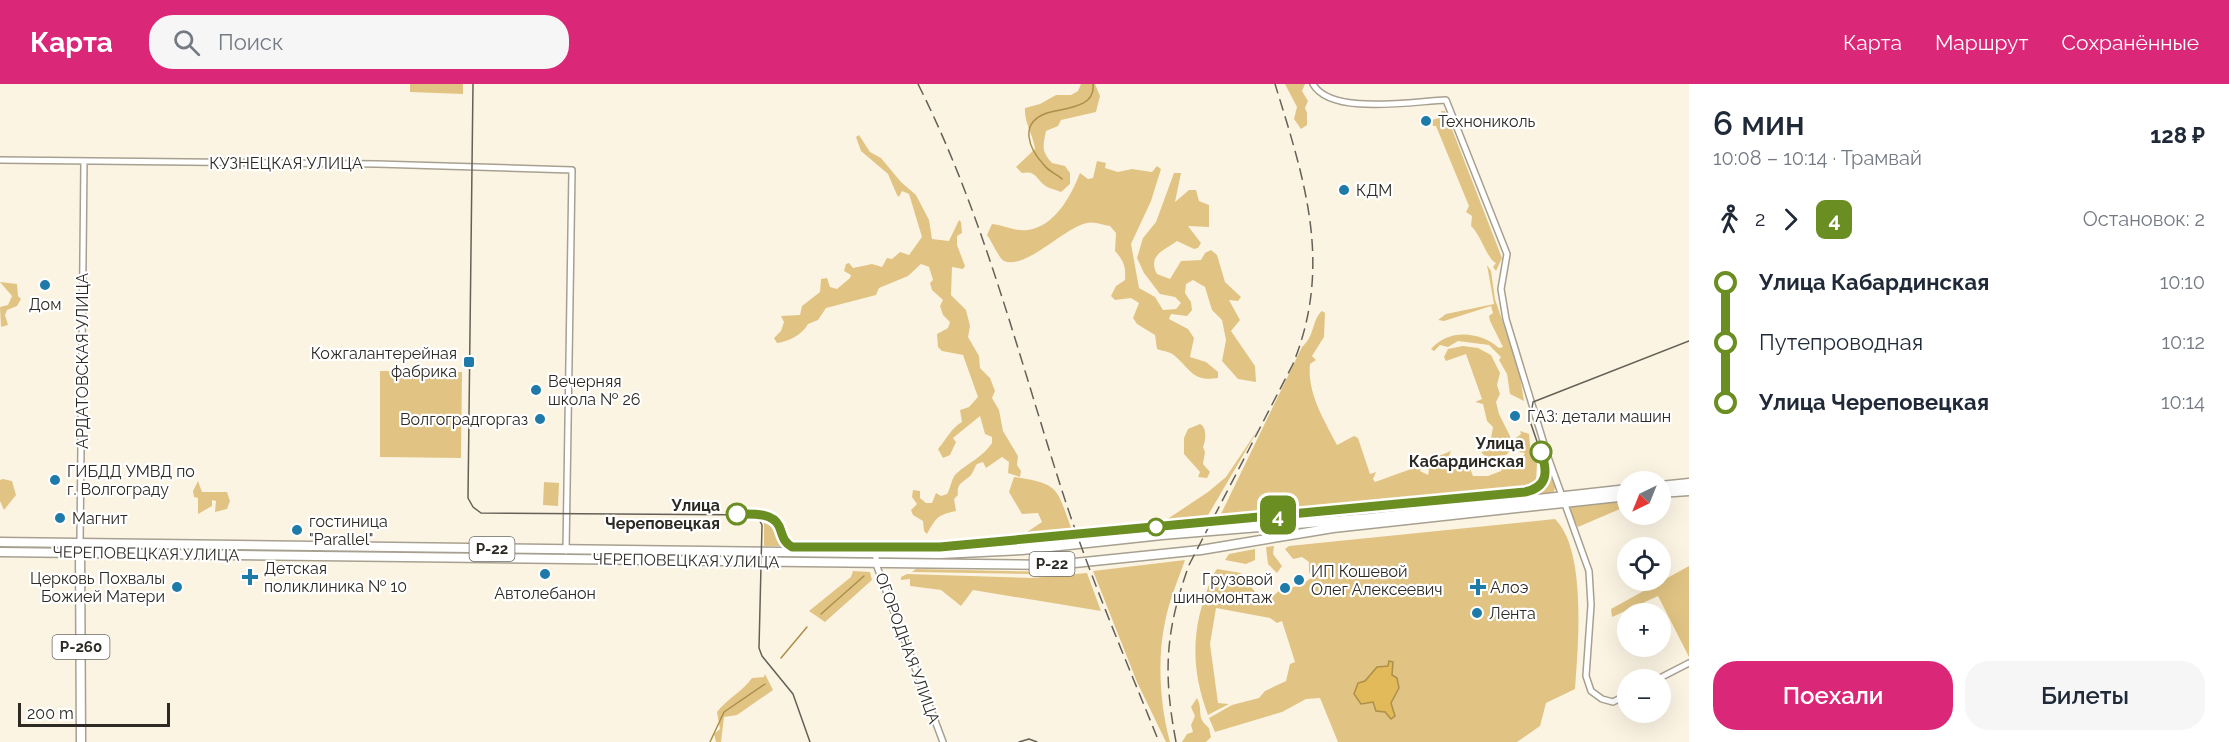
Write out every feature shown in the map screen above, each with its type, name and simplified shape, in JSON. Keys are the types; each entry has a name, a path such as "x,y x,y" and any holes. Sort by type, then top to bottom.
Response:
{"highway":[{"path":"1671,485 1689,483"},
{"name":"Р-22","path":"1369,521 1617,491"},
{"path":"1671,492 1689,491"},
{"name":"Р-22","path":"1562,499 1617,496"},
{"name":"ЧЕРЕПОВЕЦКАЯ УЛИЦА","path":"0,552 80,548 876,559 1049,564 1132,559 1201,550 1288,533 1369,521"},
{"name":"ЧЕРЕПОВЕЦКАЯ УЛИЦА","path":"876,559 1369,521"},
{"name":"ЧЕРЕПОВЕЦКАЯ УЛИЦА","path":"0,542 80,548"},
{"path":"1049,564 1043,555 1045,550 1060,545"},
{"name":"АРДАТОВСКАЯ УЛИЦА","path":"80,548 81,742"}],"street":[{"path":"1314,84 1317,91 1349,104 1446,100 1506,254 1502,289 1506,319 1562,499 1589,571 1591,605 1586,676 1591,691 1602,699 1613,702 1617,700"},
{"name":"КУЗНЕЦКАЯ УЛИЦА","path":"0,160 376,164 572,170 565,554"},
{"name":"АРДАТОВСКАЯ УЛИЦА","path":"80,548 84,161"},
{"name":"ОГОРОДНАЯ УЛИЦА","path":"876,559 943,742"},
{"path":"1671,672 1689,663"}],"shaded area":[{"path":"410,84 463,84 463,94 410,92"},
{"path":"1081,84 1095,84 1100,96 1096,112 1061,120 1058,126 1046,131 1045,136 1044,148 1048,159 1052,163 1065,166 1070,173 1070,184 1061,192 1047,187 1034,174 1022,173 1016,167 1035,149 1025,108 1040,104 1056,95 1071,95 1078,91"},
{"path":"1285,84 1305,84 1302,91 1308,101 1305,108 1307,125 1301,129 1294,119 1297,107"},
{"path":"1441,111 1445,111 1502,258 1496,271 1493,267 1496,263 1471,226 1472,216 1466,212 1469,206 1436,126 1433,126 1432,120 1442,117"},
{"path":"859,135 870,152 881,158 901,182 916,195 929,220 932,239 949,241 959,220 961,222 962,233 957,236 957,245 965,266 963,269 952,267 951,295 966,310 970,326 968,337 979,356 980,368 990,378 995,391 992,398 999,410 1003,431 1018,456 1017,465 1021,471 1020,477 1008,473 1009,462 1002,457 986,468 983,462 977,464 970,476 959,486 958,495 954,499 956,511 938,518 927,534 924,531 923,521 913,515 911,510 917,504 912,497 913,490 920,491 920,498 926,503 932,503 936,493 941,496 947,494 955,475 985,452 992,443 992,437 985,434 980,416 953,438 956,442 950,455 943,458 938,449 962,422 960,410 969,407 978,397 963,355 942,351 938,347 937,334 948,328 950,322 943,315 940,306 943,300 932,290 930,283 933,280 929,267 921,264 908,276 879,288 876,295 826,308 818,320 808,324 803,331 790,339 777,343 774,338 781,331 784,322 781,316 800,315 802,306 820,292 821,279 827,278 830,287 837,289 850,278 851,275 844,271 846,264 849,263 853,268 872,264 882,267 887,258 892,259 900,252 909,255 922,237 909,194 902,191 899,197 897,195 888,174 861,151 856,137"},
{"path":"1097,161 1106,163 1105,168 1118,172 1132,169 1152,172 1157,166 1161,169 1151,201 1131,244 1139,288 1155,297 1163,310 1176,309 1181,303 1175,297 1160,294 1144,273 1137,258 1143,238 1156,222 1174,173 1181,173 1175,202 1189,190 1196,190 1199,201 1209,205 1209,227 1188,226 1201,243 1198,248 1194,249 1177,241 1159,254 1154,267 1157,274 1170,279 1181,261 1201,260 1205,253 1211,250 1217,255 1225,282 1241,297 1238,301 1229,300 1240,320 1231,331 1255,366 1256,382 1238,379 1222,361 1226,340 1222,320 1212,310 1205,287 1193,280 1186,284 1185,293 1191,302 1192,310 1187,316 1171,314 1169,319 1188,329 1194,338 1190,357 1206,362 1218,372 1218,378 1203,378 1193,374 1173,355 1157,349 1155,335 1137,324 1133,318 1139,303 1131,298 1115,300 1111,296 1116,286 1125,280 1125,275 1124,264 1115,251 1116,233 1110,226 1087,223 1023,259 1013,262 1004,261 1000,257 987,235 992,224 1028,230 1046,223 1061,209 1080,173 1088,179 1093,178"},
{"path":"1487,265 1491,271 1495,299 1519,370 1524,401 1510,394 1507,374 1499,360 1501,357 1489,345 1458,341 1448,347 1440,345 1434,351 1431,349 1438,342 1456,335 1483,338 1499,348 1503,347 1490,321 1489,316 1493,313 1491,306 1444,321 1438,320 1446,314 1494,304"},
{"path":"0,282 17,284 18,296 21,299 17,306 7,310 5,315 8,325 1,327 0,307 8,305 12,296"},
{"path":"1322,311 1325,313 1324,337 1312,356 1316,360 1310,364 1314,396 1337,445 1354,436 1358,438 1370,474 1376,472 1373,479 1375,482 1422,465 1420,471 1428,475 1429,470 1424,467 1424,462 1451,451 1445,467 1448,469 1467,461 1473,476 1488,476 1501,471 1506,458 1514,461 1522,458 1525,453 1519,452 1521,446 1516,438 1521,434 1520,431 1529,434 1531,457 1537,463 1536,481 1523,488 1515,489 1492,489 1220,516 1302,347 1309,338 1316,318"},
{"path":"1463,346 1478,348 1491,355 1500,373 1497,385 1500,394 1496,402 1510,436 1511,450 1506,455 1495,456 1493,465 1481,452 1494,449 1490,444 1493,427 1487,421 1483,404 1475,402 1482,399 1466,354 1446,361 1444,357 1448,349"},
{"path":"380,371 462,372 461,458 380,457"},
{"path":"1200,424 1205,434 1203,464 1210,472 1207,478 1198,477 1200,472 1184,454 1184,438 1188,429"},
{"path":"1259,428 1207,517 1163,522 1226,477"},
{"path":"1550,468 1556,486 1553,493 1522,495 1541,487 1547,479"},
{"path":"1014,477 1041,482 1055,490 1072,530 1024,534 1042,522 1038,513 1022,514 1009,492"},
{"path":"0,480 12,481 16,495 4,510 0,501"},
{"path":"198,481 202,492 227,492 230,501 227,509 215,512 216,501 212,500 212,506 198,514 198,498 194,497 193,491"},
{"path":"544,482 559,483 558,506 543,505"},
{"path":"1617,500 1617,510 1578,527 1571,515 1571,506"},
{"path":"759,517 775,523 787,546 764,546 764,524"},
{"path":"1555,519 1565,533 1576,575 1578,649 1575,689 1546,703 1540,726 1517,742 1338,742 1320,698 1306,699 1282,712 1215,732 1209,718 1232,705 1259,698 1265,691 1286,681 1290,664 1295,662 1282,621 1277,623 1270,618 1216,608 1210,644 1218,703 1229,704 1208,715 1199,686 1196,643 1204,599 1217,569 1241,573 1264,604 1282,588 1288,594 1293,587 1302,585 1312,577 1309,572 1309,562 1302,557 1293,559 1285,549 1289,546"},
{"path":"1274,546 1273,554 1282,566 1277,573 1268,564 1266,547"},
{"path":"1255,549 1255,560 1246,564 1225,560 1229,554"},
{"path":"1185,560 1169,606 1161,651 1164,713 1170,742 1166,742 1137,682 1093,571"},
{"path":"1689,566 1689,657 1671,622 1671,603 1662,603 1658,596 1643,603 1622,603 1644,591 1671,591 1671,576"},
{"path":"916,569 1057,572 1033,574 912,572"},
{"path":"853,571 870,572 872,580 825,622 809,611 851,577"},
{"path":"1087,573 1101,611 973,590 961,606 941,590 910,586 910,579 901,580 901,577 907,574 1032,578"},
{"path":"1617,606 1617,615 1612,617 1611,609"},
{"path":"1389,661 1393,662 1392,675 1397,678 1399,688 1391,703 1395,716 1391,719 1385,712 1376,711 1373,702 1361,704 1354,694 1358,683 1365,681 1377,667 1388,666"},
{"path":"765,674 773,690 737,715 724,717 721,742 716,742 714,734 720,729 717,712 752,678 764,677"},
{"path":"1197,698 1202,720 1209,728 1211,737 1206,742 1182,742 1187,734 1193,732 1191,725 1195,716 1191,707"}],"waterway":[{"path":"1062,179 1048,169 1034,152 1029,130 1038,117 1084,103 1092,92 1093,84"},
{"path":"821,614 864,576"},
{"path":"781,658 807,627"},
{"path":"710,742 724,712 765,684"}],"tram line":[{"path":"473,84 468,498 473,507 481,513 763,515 776,522 783,539 792,547 940,547 1525,492 1539,486 1547,471 1530,421 1533,402 1689,341"},
{"name":"4","path":"737,514 765,515 772,519 779,526 783,539 792,547 940,547 1021,541 1071,534 1525,492 1536,489 1544,480 1547,471 1541,452"},
{"path":"750,513 758,518 762,525 759,648 762,656 793,694 810,742"},
{"path":"1019,742 1029,739 1037,742"}],"railway":[{"path":"918,84 961,180 979,229 1069,512 1159,742"},
{"path":"1176,742 1168,673 1171,632 1181,589 1189,565 1293,364 1305,328 1311,292 1313,257 1310,223 1296,155 1275,84"}],"place":[{"name":"Технониколь","path":"1426,121"},
{"name":"КДМ","path":"1344,190"},
{"name":"Дом","path":"45,285"},
{"name":"Кожгалантерейная фабрика","path":"469,362"},
{"name":"Вечерняя школа № 26","path":"536,390"},
{"name":"ГАЗ: детали машин","path":"1515,416"},
{"name":"Волгоградгоргаз","path":"540,419"},
{"name":"Улица Кабардинская","path":"1541,452"},
{"name":"ГИБДД УМВД по г. Волгограду","path":"55,480"},
{"name":"Улица Череповецкая","path":"737,514"},
{"name":"Магнит","path":"60,518"},
{"name":"гостиница \"Parallel\"","path":"297,530"},
{"name":"Автолебанон","path":"545,574"},
{"name":"Детская поликлиника № 10","path":"250,577"},
{"name":"ИП Кошевой Олег Алексеевич","path":"1299,580"},
{"name":"Церковь Похвалы Божией Матери","path":"177,587"},
{"name":"Алоэ","path":"1478,587"},
{"name":"Грузовой шиномонтаж","path":"1285,588"},
{"name":"Лента","path":"1477,613"}]}
